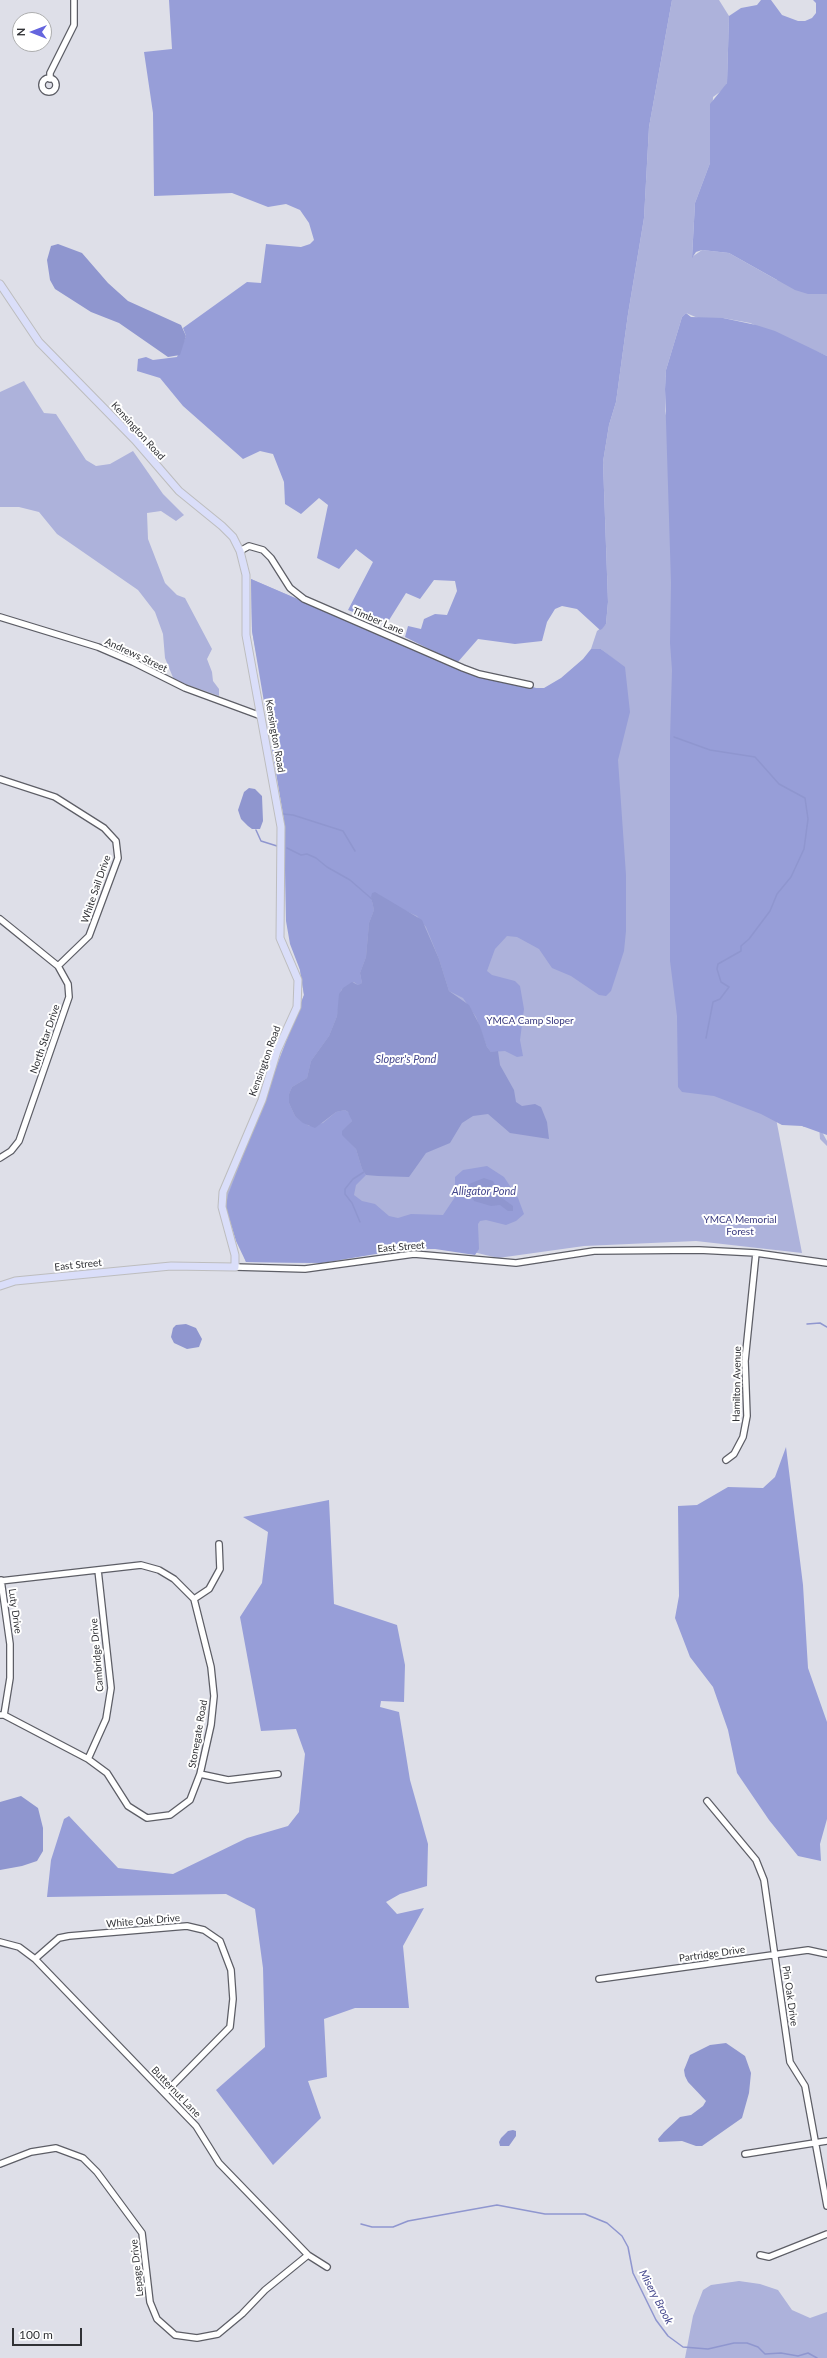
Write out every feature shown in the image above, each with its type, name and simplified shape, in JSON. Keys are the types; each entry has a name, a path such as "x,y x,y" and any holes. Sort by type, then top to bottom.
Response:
{"main road":[{"name":"Kensington Road","path":"0,284 39,342 135,440 179,491 222,526 233,538 240,551 246,575 246,635 280,827 280,938 298,980 297,1007 277,1051 262,1100 223,1192 222,1207 235,1255 235,1267"},
{"name":"East Street","path":"0,1286 15,1281 171,1266 235,1267"}],"street":[{"path":"50,79 50,73 74,25 74,0"},
{"name":"Timber Lane","path":"240,551 249,546 267,554 290,588 304,599 463,668 479,674 530,685"},
{"name":"Andrews Street","path":"0,617 98,647 133,662 185,688 261,716"},
{"name":"White Sail Drive","path":"0,779 55,797 104,828 116,841 118,858 89,936 58,966"},
{"name":"North Star Drive","path":"0,919 58,966 68,984 69,997 19,1141 11,1151 0,1158"},
{"name":"East Street","path":"235,1267 305,1269 414,1254 516,1263 594,1251 699,1250 756,1253 827,1263"},
{"name":"Hamilton Avenue","path":"726,1460 734,1454 743,1437 747,1416 745,1361 756,1253"},
{"path":"1,1580 141,1565 159,1570 174,1579 194,1599 209,1589 220,1569 219,1544"},
{"name":"Cambridge Drive","path":"88,1759 106,1719 111,1688 98,1570"},
{"name":"Luty Drive","path":"1,1580 10,1644 10,1678 2,1715"},
{"name":"Stonegate Road","path":"2,1715 88,1759 107,1773 128,1806 148,1818 170,1815 190,1800 200,1774 211,1725 214,1696 211,1667 194,1599"},
{"path":"200,1774 228,1780 278,1774"},
{"name":"Pin Oak Drive","path":"707,1801 756,1860 764,1880 776,1954 790,2062 805,2086 814,2143 827,2206"},
{"name":"White Oak Drive","path":"35,1959 59,1938 69,1936 187,1926 204,1930 220,1941 231,1970 233,1999 230,2027 165,2093"},
{"name":"Butternut Lane","path":"0,1942 19,1947 35,1959 196,2126 219,2163 308,2255 327,2267"},
{"name":"Partridge Drive","path":"599,1979 808,1950 827,1954"},
{"path":"744,2154 827,2141"},
{"name":"Lepage Drive","path":"0,2164 31,2152 56,2148 83,2158 102,2178 142,2233 150,2302 157,2319 175,2335 197,2338 218,2334 265,2290 308,2255"},
{"path":"760,2255 769,2257 827,2234"}],"green space":[{"name":"YMCA Camp Sloper","path":"672,0 719,0 729,16 727,83 724,89 713,97 710,163 695,203 692,257 702,250 729,253 777,280 827,267 827,356 750,323 723,318 698,318 686,313 682,317 666,370 665,389 665,411 823,1125 822,1132 827,1141 827,1146 820,1139 819,1125 815,1123 804,1127 774,1108 802,1253 696,1241 584,1246 498,1258 428,1241 310,1263 246,1262 224,1200 304,995 291,912 285,804 252,631 251,579 469,673 536,688 569,693 617,662 601,649 591,649 597,631 606,624 608,602 603,462 609,425 616,402 628,314 644,218 649,127"},
{"path":"24,381 44,413 56,414 86,460 96,466 110,464 133,451 163,494 184,515 176,521 161,511 147,513 148,539 165,583 177,595 185,598 212,649 207,659 212,672 213,681 219,689 219,696 174,680 165,658 163,634 155,612 138,590 57,534 39,512 19,507 0,507 0,392"},
{"path":"739,2281 760,2284 778,2290 792,2310 810,2318 827,2312 827,2358 685,2358 693,2316 703,2290 711,2285"}],"shaded area":[{"path":"169,0 672,0 649,127 644,218 628,314 616,402 609,425 603,462 608,602 606,624 602,629 600,630 577,609 562,606 555,609 547,622 542,641 515,644 478,639 457,663 405,637 408,626 421,629 424,619 435,614 447,615 457,591 455,581 434,580 420,599 406,593 386,625 348,610 373,562 356,549 339,569 317,558 328,505 319,498 301,514 285,504 284,482 273,454 260,451 243,459 183,406 160,378 137,371 138,359 146,357 153,360 177,357 186,336 183,328 247,282 261,283 266,244 301,247 310,244 314,240 309,223 300,210 286,204 268,207 232,193 154,196 153,113 144,52 172,49"},
{"path":"761,0 771,0 782,15 798,21 805,21 812,18 816,13 816,3 813,0 827,0 827,294 808,294 795,290 729,253 702,250 696,252 692,258 695,203 710,163 710,104 727,83 729,16 741,8 757,5"},
{"path":"686,313 691,317 723,318 756,325 775,331 827,356 827,1135 802,1126 782,1125 761,1114 714,1096 682,1092 678,1087 677,1016 670,961 670,738 672,670 670,643 671,583 665,389 666,370 682,317"},
{"path":"251,579 469,673 536,688 544,688 561,678 583,659 591,649 601,649 625,667 630,712 618,760 626,875 626,931 624,951 611,991 606,996 599,995 571,976 552,968 539,949 517,937 507,936 495,949 487,971 492,975 515,981 520,986 524,1009 520,1040 523,1056 517,1057 505,1051 491,1052 487,1047 476,1017 463,998 449,991 439,959 426,927 417,916 397,907 378,894 371,897 374,910 369,923 366,957 360,973 362,983 358,985 354,982 341,990 337,1016 329,1036 311,1061 307,1078 292,1087 289,1094 289,1103 295,1116 309,1126 323,1123 336,1112 345,1110 350,1114 352,1121 345,1129 345,1137 356,1149 362,1169 366,1175 356,1185 354,1195 362,1201 375,1204 389,1216 398,1218 411,1214 443,1215 455,1197 455,1177 463,1170 487,1166 504,1177 518,1198 524,1214 516,1221 506,1225 486,1220 480,1221 478,1224 479,1249 475,1255 435,1249 406,1249 322,1263 246,1262 236,1241 226,1208 228,1195 304,995 300,970 290,944 286,921 284,820 252,631"},
{"path":"786,1447 803,1585 808,1668 827,1722 827,1819 820,1844 821,1861 798,1856 769,1820 737,1773 728,1730 713,1687 690,1657 675,1618 679,1596 678,1506 697,1505 728,1487 763,1488 775,1477"},
{"path":"329,1500 334,1604 397,1625 405,1665 404,1702 381,1701 380,1707 399,1712 410,1780 428,1844 427,1886 400,1894 386,1902 397,1914 424,1908 403,1946 409,2008 355,2008 324,2019 327,2077 308,2081 321,2118 273,2165 216,2090 265,2047 263,1968 255,1909 226,1894 47,1897 51,1860 64,1819 69,1816 118,1868 173,1874 247,1838 288,1826 299,1812 305,1754 296,1729 261,1731 240,1617 262,1583 268,1532 243,1517"}],"water":[{"path":"58,244 82,253 108,283 128,301 181,325 186,336 180,355 168,357 119,323 91,312 55,289 50,280 47,260 51,246"},
{"path":"249,788 255,789 262,796 263,821 260,829 252,829 248,826 241,819 238,810 244,792"},
{"name":"Sloper's Pond","path":"375,892 422,920 439,959 449,991 469,1005 480,1026 487,1047 491,1052 498,1051 500,1065 514,1090 516,1102 522,1106 535,1104 541,1107 547,1122 549,1139 510,1133 488,1114 473,1116 462,1123 450,1143 426,1153 409,1177 366,1175 362,1169 356,1149 342,1135 342,1131 352,1121 348,1112 345,1110 336,1112 315,1128 303,1123 295,1116 289,1103 289,1094 292,1087 307,1078 311,1061 329,1036 337,1016 339,994 343,988 352,982 358,985 362,983 360,973 366,957 369,923 374,910 371,897 372,893"},
{"name":"Alligator Pond","path":"484,1178 493,1181 502,1198 513,1206 513,1211 508,1211 500,1205 491,1206 474,1201 469,1192 469,1184"},
{"path":"186,1324 196,1328 202,1339 199,1347 187,1349 174,1343 171,1337 173,1328 176,1325"},
{"path":"21,1796 38,1808 43,1828 43,1851 37,1861 22,1866 0,1870 0,1802"},
{"path":"726,2043 745,2056 751,2073 749,2093 742,2118 702,2146 696,2146 682,2141 659,2142 658,2139 680,2117 691,2115 703,2106 706,2101 688,2082 685,2076 684,2070 690,2055 710,2045"},
{"path":"508,2131 516,2131 516,2136 509,2146 500,2146 499,2142 501,2138"}],"waterway":[{"path":"674,737 710,750 755,757 779,784 805,798 808,819 804,849 791,877 777,894 770,911 749,939 741,946 741,951 718,964 717,969 721,982 729,987 720,999 713,1002 706,1038"},
{"path":"283,814 293,815 343,831 355,851"},
{"path":"256,830 261,841 277,846"},
{"path":"287,848 301,855 307,854 316,858 327,867 350,880 373,900"},
{"path":"360,1222 352,1203 345,1194 345,1189 353,1179 364,1172"},
{"path":"807,1324 820,1323 827,1327"},
{"name":"Misery Brook","path":"361,2224 372,2227 393,2227 408,2221 497,2205 545,2214 585,2214 607,2223 622,2236 628,2247 633,2273 656,2320 668,2336 683,2347 708,2349 734,2343 747,2343 758,2347 765,2354 781,2353 798,2356 808,2353 817,2358"}],"park label":[{"name":"YMCA Memorial Forest","path":"740,1226"}]}
